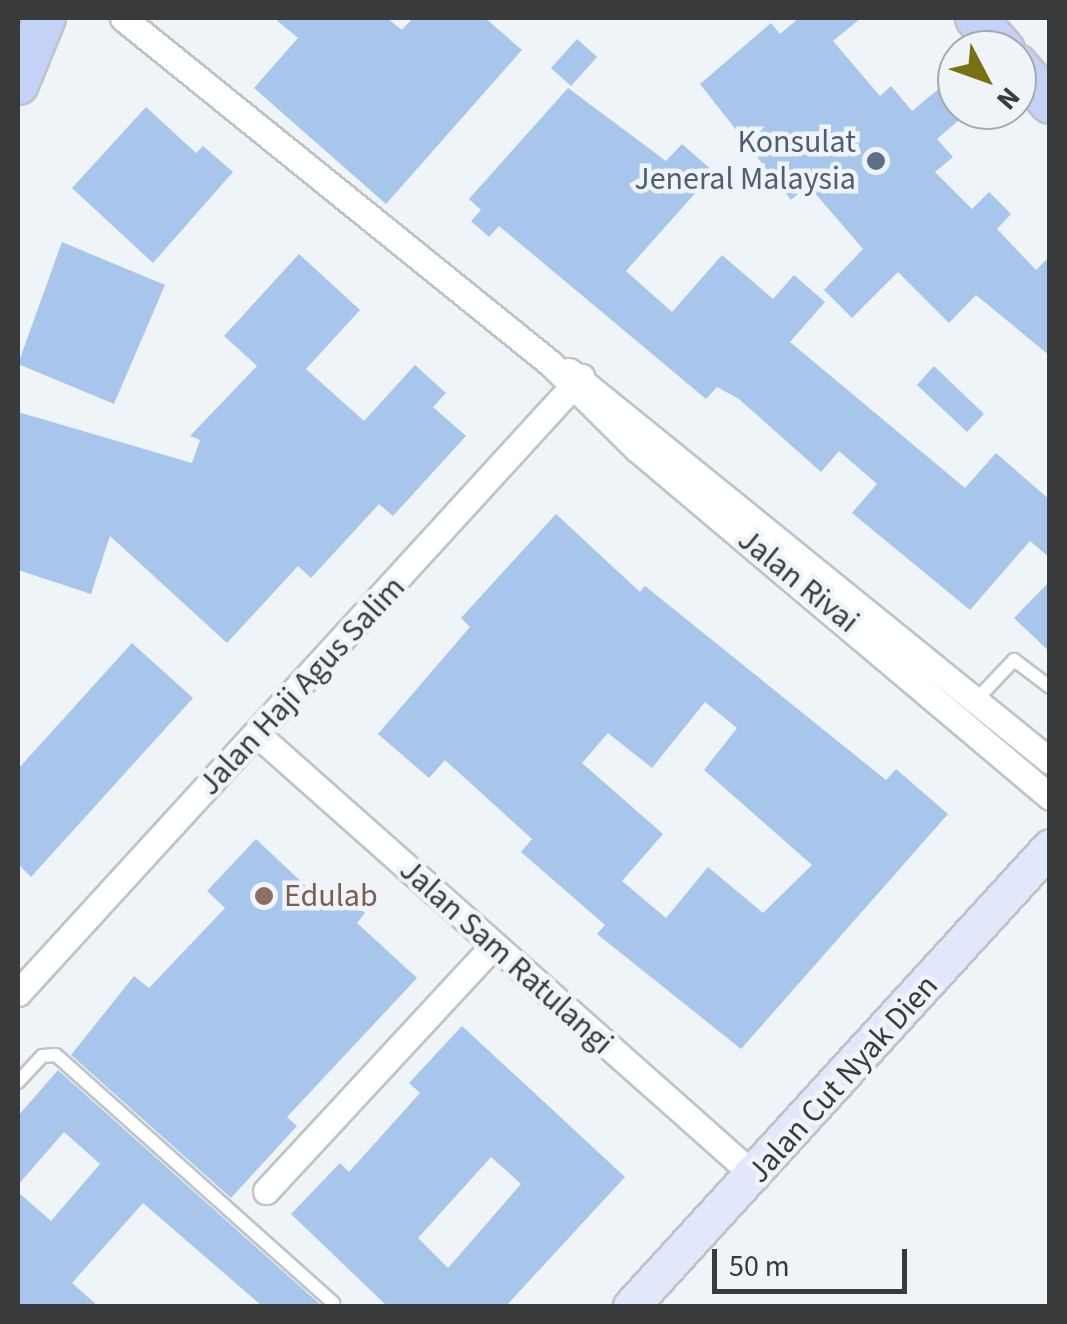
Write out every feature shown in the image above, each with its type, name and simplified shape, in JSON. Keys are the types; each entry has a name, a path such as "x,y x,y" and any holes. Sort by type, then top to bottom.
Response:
{"main road":[{"path":"18,84 45,18"}],"street":[{"name":"Jalan Rivai","path":"122,18 1050,760"},
{"name":"Jalan Rivai","path":"577,383 1050,797"},
{"name":"Jalan Haji Agus Salim","path":"18,992 258,735 577,383"},
{"name":"Jalan Sam Ratulangi","path":"258,735 756,1177"},
{"name":"Jalan Cut Nyak Dien","path":"631,1306 756,1177 1050,847"},
{"path":"266,1191 493,946"}],"lane":[{"path":"977,699 1014,660 1050,687"},
{"path":"18,1082 42,1056 56,1055 333,1304"}],"building":[{"path":"274,18 387,18 402,30 413,18 485,18 522,50 386,204 254,88 298,38"},
{"path":"799,18 861,18 833,41 880,96 891,86 912,111 937,90 937,130 947,130 937,139 953,157 935,172 972,209 989,192 1011,214 997,229 1036,270 1050,256 1050,356 976,295 949,323 898,272 852,318 824,290 863,249 808,185 791,200 700,84 771,23 780,34"},
{"path":"577,39 597,57 571,86 551,68"},
{"path":"568,88 666,161 682,144 714,172 626,271 672,312 722,255 773,299 794,275 825,302 790,342 965,488 996,453 1050,500 1050,558 1030,541 970,610 852,513 877,484 839,451 821,472 739,399 717,387 706,399 499,226 489,237 471,221 481,210 469,199"},
{"path":"146,107 196,153 203,146 233,172 153,263 72,188"},
{"path":"62,242 165,285 114,404 18,364"},
{"path":"299,254 360,310 306,369 364,421 415,365 446,393 433,407 466,436 393,516 379,504 311,578 298,566 227,643 110,536 91,594 18,570 18,412 192,463 200,440 190,436 257,366 224,336"},
{"path":"934,366 984,414 967,432 917,385"},
{"path":"556,514 640,592 645,586 886,780 896,769 948,814 741,1049 597,934 605,925 521,852 532,839 445,760 429,778 378,734 470,627 461,618","holes":["705,702 737,728 704,770 812,865 763,913 708,867 666,918 622,881 663,834 582,763 608,733 652,768"]},
{"path":"1050,581 1050,652 1014,618"},
{"path":"132,643 193,698 31,877 18,864 18,769"},
{"path":"256,839 329,908 341,894 365,913 357,923 417,978 287,1117 297,1126 231,1198 71,1055 134,976 149,988 225,908 207,891"},
{"path":"462,1026 625,1177 506,1306 387,1306 291,1214 340,1163 349,1172 420,1093 409,1083","holes":["491,1157 521,1184 448,1268 418,1238"]},
{"path":"58,1070 322,1306 262,1306 143,1203 72,1283 98,1306 18,1306 18,1192 51,1221 100,1164 64,1132 18,1185 18,1116"}],"place":[{"name":"Konsulat Jeneral Malaysia","path":"876,161"},
{"name":"Edulab","path":"264,896"}]}
